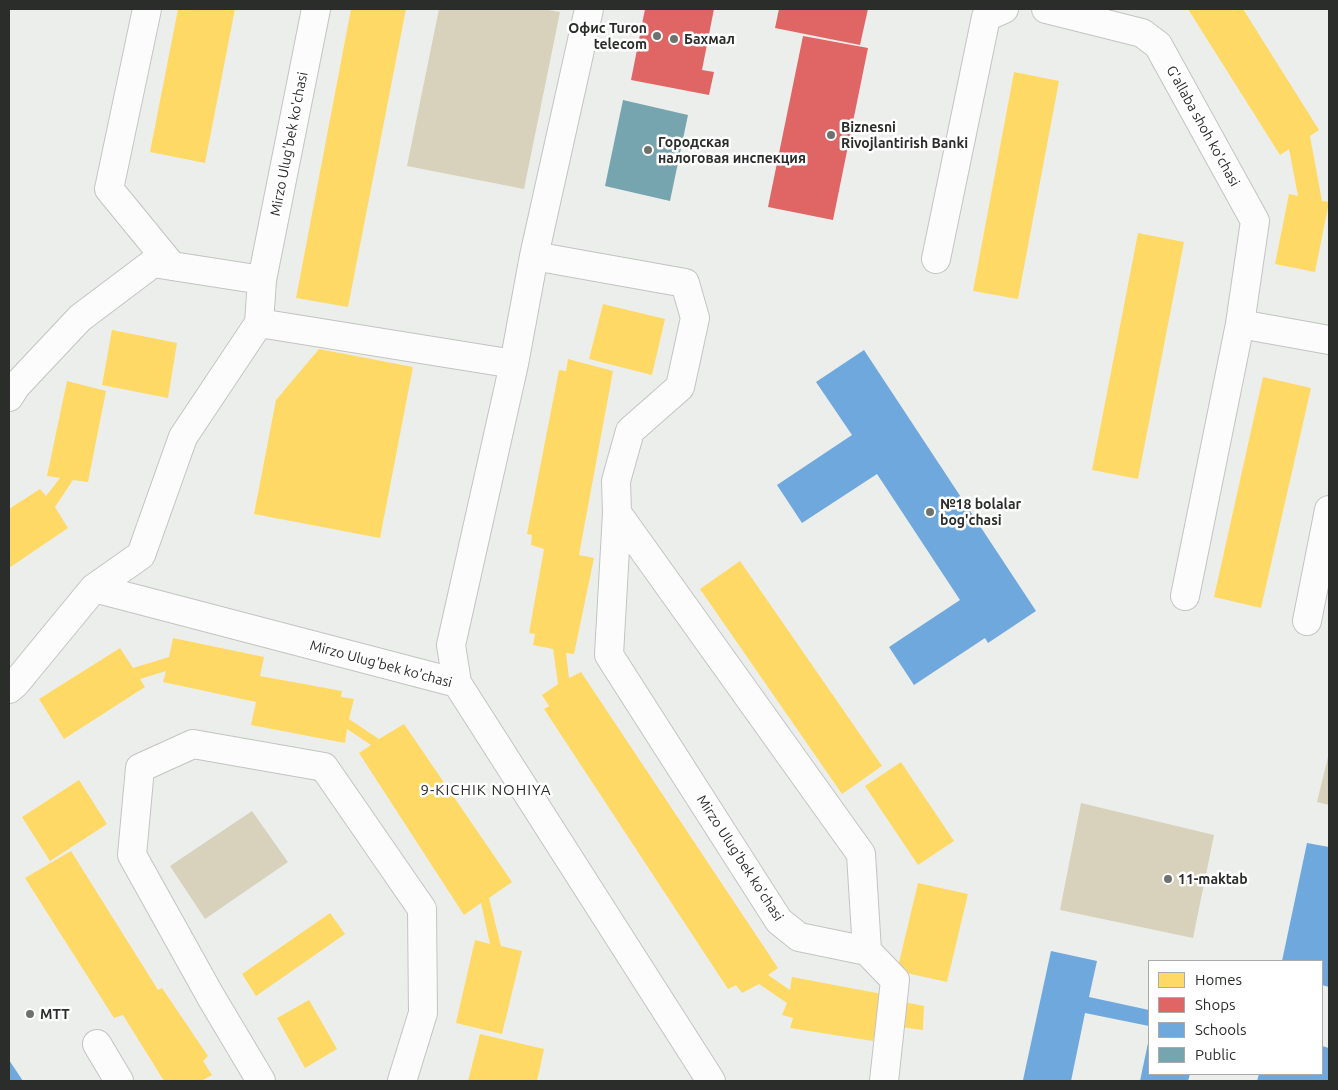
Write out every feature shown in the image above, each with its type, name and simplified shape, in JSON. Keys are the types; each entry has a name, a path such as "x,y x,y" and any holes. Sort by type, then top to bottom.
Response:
{"street":[{"path":"147,9 109,189 172,266"},
{"name":"Mirzo Ulug'bek ko'chasi","path":"259,323 262,280 316,9"},
{"path":"457,683 451,645 514,364 534,256 588,9"},
{"path":"936,258 986,17 1004,9"},
{"name":"G'allaba shoh ko'chasi","path":"1046,9 1142,33 1158,45 1255,221 1240,324 1185,596"},
{"name":"Mirzo Ulug'bek ko'chasi","path":"534,256 685,283 695,318 680,387 630,431 616,480 617,513 609,655 779,921 799,937 867,951"},
{"path":"9,397 16,386 80,318 153,263 262,280"},
{"path":"11,682 94,588 141,555 183,437 259,323 514,364"},
{"path":"1240,324 1329,340"},
{"path":"1308,622 1329,510"},
{"path":"617,513 861,854 867,951 895,980 884,1081"},
{"name":"Mirzo Ulug'bek ko'chasi","path":"94,588 457,683 711,1081"},
{"path":"261,1081 211,997 132,855 140,768 193,744 324,767 422,909 423,1013 402,1081"},
{"path":"97,1044 119,1081"}],"shaded area":[{"path":"439,9 543,9 560,12 524,189 407,166"},
{"path":"1329,753 1329,805 1317,802"},
{"path":"1081,803 1214,835 1193,938 1060,910"},
{"path":"252,811 288,862 205,919 170,866"}],"building: Homes":[{"path":"178,9 235,9 205,163 150,152"},
{"path":"351,9 406,9 348,307 296,298"},
{"path":"1188,9 1243,9 1319,130 1310,136 1322,201 1329,202 1315,272 1275,264 1289,194 1298,196 1289,149 1280,155"},
{"path":"1014,72 1059,81 1018,299 973,291"},
{"path":"1138,233 1184,242 1138,479 1092,470"},
{"path":"603,304 665,319 652,375 589,359"},
{"path":"112,330 177,343 168,398 102,385"},
{"path":"319,349 413,367 380,538 254,514 276,400"},
{"path":"568,359 613,371 579,555 594,558 574,654 566,653 569,678 581,672 778,968 768,975 790,990 792,977 882,994 873,1041 790,1028 793,1018 782,1015 787,1003 759,984 742,993 736,985 728,989 544,709 549,706 542,695 558,684 553,649 533,645 535,634 529,633 544,549 531,545 532,535 527,534 559,370 566,371"},
{"path":"1263,377 1311,388 1261,608 1214,597"},
{"path":"67,381 106,391 88,482 73,480 55,507 68,528 9,568 9,509 40,489 46,496 60,478 47,476"},
{"path":"740,561 882,766 842,794 700,589"},
{"path":"173,638 264,657 260,676 342,691 341,697 354,699 349,719 379,739 404,724 512,882 489,898 501,946 522,951 502,1034 456,1023 475,940 490,944 481,903 464,915 359,753 371,745 347,729 345,743 251,725 256,702 163,682 166,671 140,679 145,687 64,739 39,699 120,648 133,668 169,657"},
{"path":"901,762 954,841 918,865 865,786"},
{"path":"79,780 107,824 50,861 22,817"},
{"path":"71,851 158,990 162,988 208,1056 203,1061 212,1075 201,1081 164,1081 123,1015 114,1018 25,878"},
{"path":"918,883 968,894 947,982 897,971"},
{"path":"330,913 345,934 256,996 242,974"},
{"path":"309,1000 337,1049 305,1068 277,1018"},
{"path":"904,1002 924,1006 923,1030 900,1027"},
{"path":"480,1034 544,1049 537,1081 468,1081"}],"building: Shops":[{"name":"Бахмал","path":"645,9 714,9 702,70 714,72 709,95 631,80"},
{"name":"Бахмал","path":"779,9 868,9 860,45 775,28"},
{"path":"803,36 868,48 833,220 768,207"}],"building: Schools":[{"path":"864,350 1036,611 988,643 985,638 914,685 889,647 960,600 877,474 802,523 777,485 852,435 816,382"},
{"path":"1307,843 1329,847 1329,987 1323,985 1323,960 1282,960"},
{"path":"1051,951 1097,961 1089,997 1148,1010 1148,1026 1085,1013 1071,1081 1023,1080"},
{"path":"1148,1043 1148,1075 1190,1075 1188,1081 1140,1081"},
{"path":"1323,1046 1329,1048 1329,1081 1257,1081 1259,1075 1323,1075"},
{"path":"9,1060 23,1081 9,1081"}],"building: Public":[{"path":"623,100 688,115 670,201 605,186"}],"place":[{"name":"Офис Turon telecom","path":"657,36"},
{"name":"Бахмал","path":"674,39"},
{"name":"Biznesni Rivojlantirish Banki","path":"831,135"},
{"name":"Городская налоговая инспекция","path":"648,150"},
{"name":"№18 bolalar bog'chasi","path":"930,512"},
{"name":"11-maktab","path":"1168,879"},
{"name":"MTT","path":"30,1014"}],"district":[{"name":"9-KICHIK NOHIYA","path":"486,790"}]}
